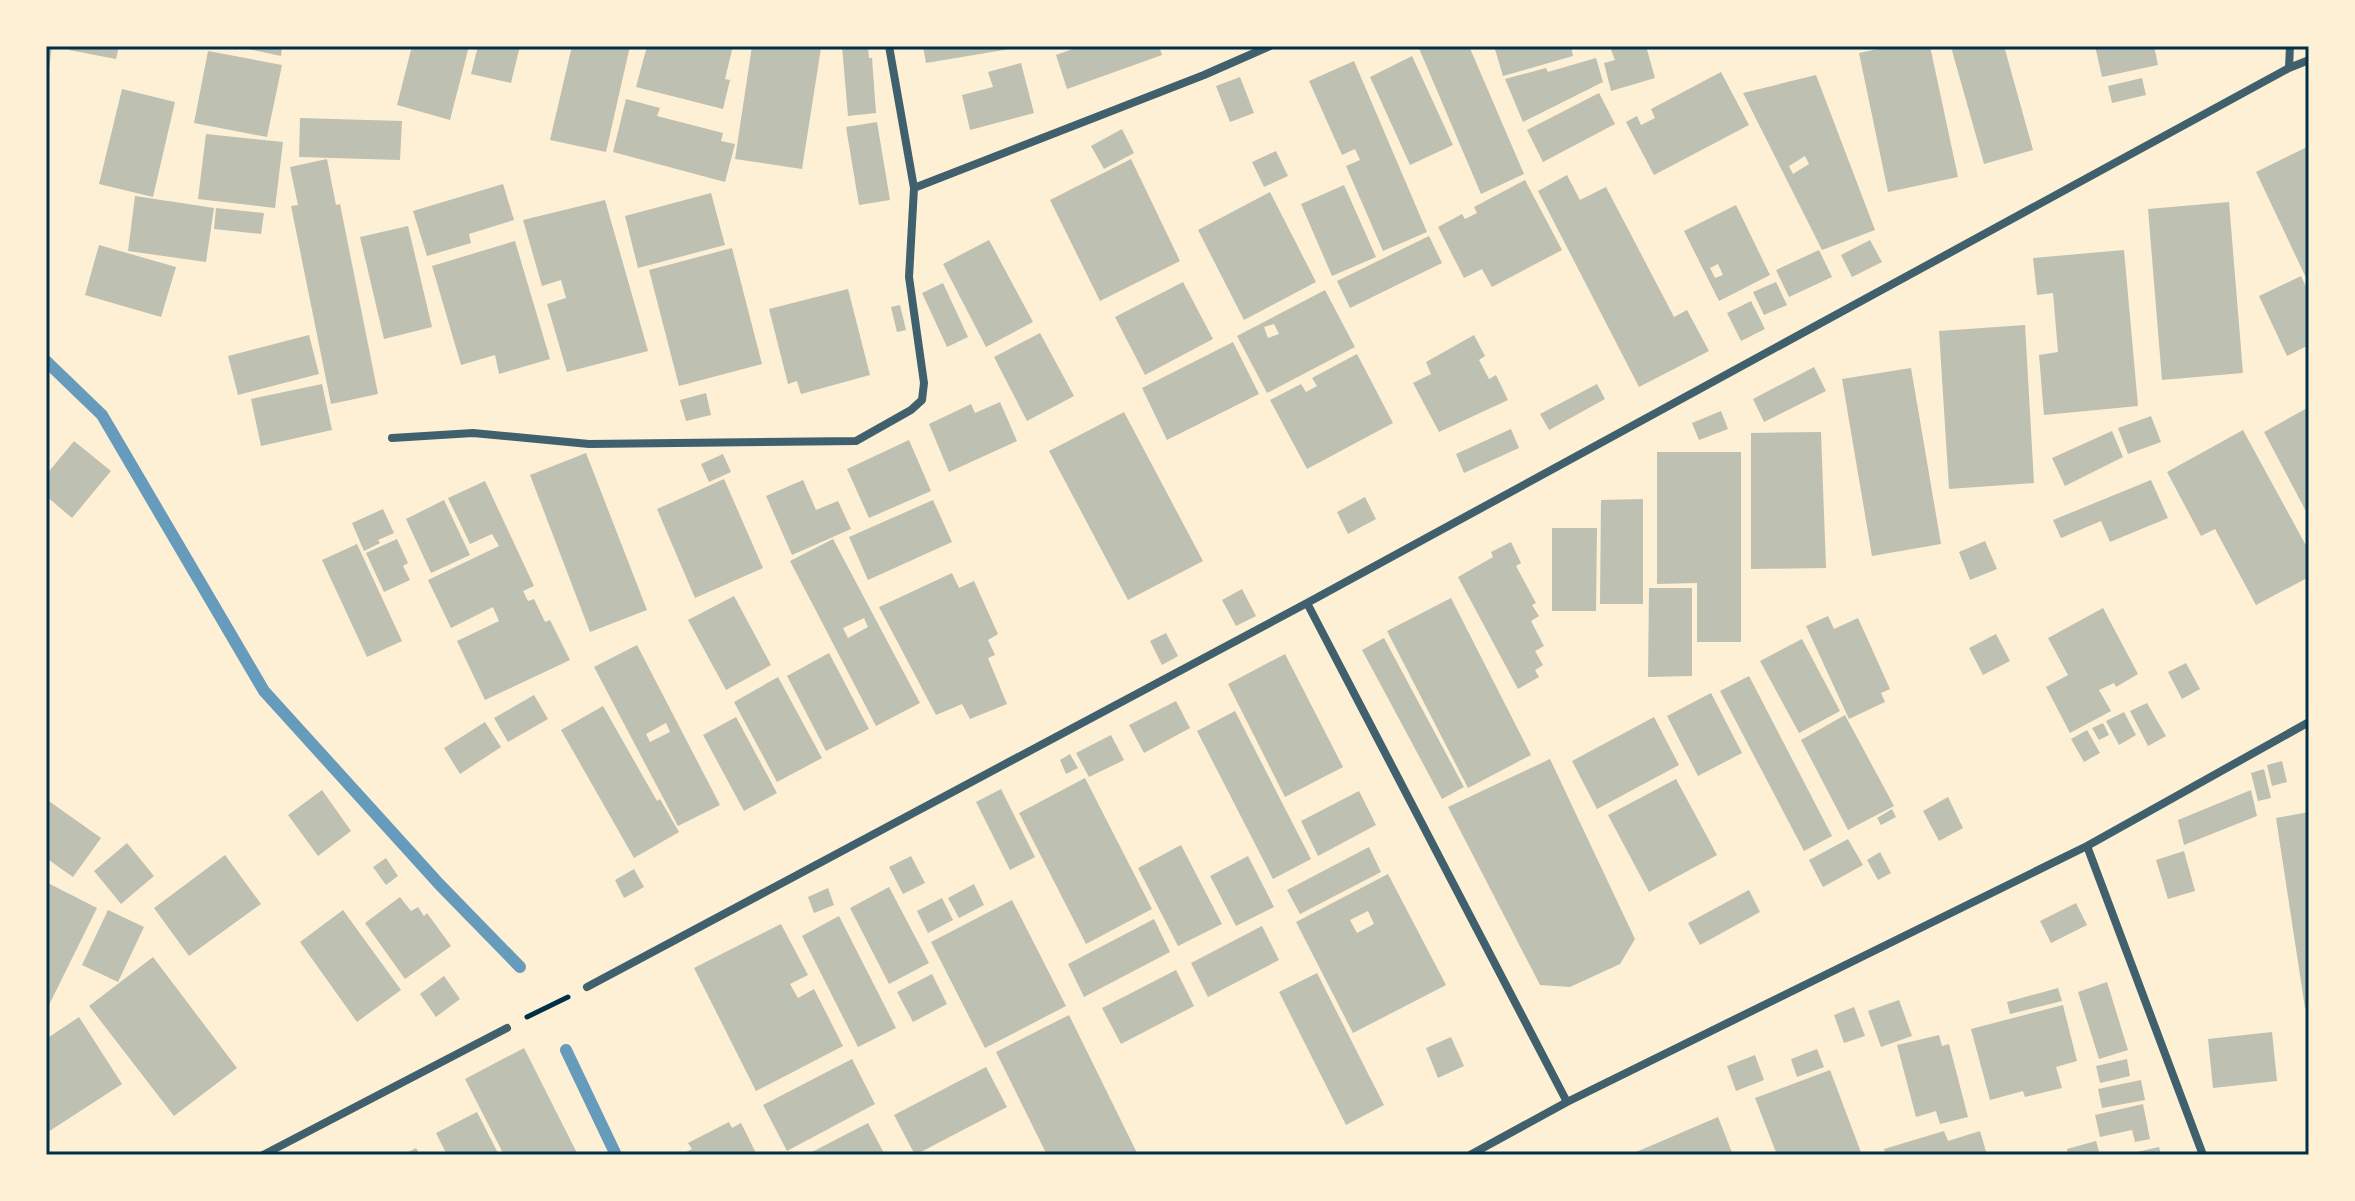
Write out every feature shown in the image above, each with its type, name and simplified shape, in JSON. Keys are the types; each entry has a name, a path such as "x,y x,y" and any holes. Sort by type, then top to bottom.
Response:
{"street":[{"path":"392,438 473,433 589,444 856,441 911,410 922,400 924,383 909,277 914,188 889,46"},
{"path":"914,188 1204,75 1270,46"},
{"path":"2289,68 2290,46"},
{"path":"587,987 1307,603 2289,68 2309,60"},
{"path":"1307,603 1567,1102"},
{"path":"1470,1155 1567,1102 2087,846 2309,722"},
{"path":"2087,846 2203,1155"},
{"path":"263,1155 507,1028"}],"path":[{"path":"507,1028 587,987"}],"building":[{"path":"46,46 52,46 48,77 46,77"},
{"path":"70,46 119,46 116,59 69,50"},
{"path":"234,46 282,46 281,56"},
{"path":"412,46 469,46 450,120 397,105"},
{"path":"478,46 520,46 511,83 471,74"},
{"path":"572,46 630,46 606,152 550,140"},
{"path":"647,46 733,46 725,79 730,80 723,109 636,87"},
{"path":"752,46 821,48 802,169 735,159"},
{"path":"842,46 868,46 869,58 872,58 876,113 848,116"},
{"path":"923,46 1016,46 1016,48 926,63"},
{"path":"1081,46 1159,46 1162,55 1067,89 1056,55"},
{"path":"1418,46 1469,46 1524,174 1481,194"},
{"path":"1494,46 1571,46 1573,56 1503,76"},
{"path":"1646,46 1655,78 1611,91 1604,63 1615,60 1610,47"},
{"path":"1892,46 1930,46 1958,177 1888,192 1859,53"},
{"path":"2004,46 2033,150 1984,164 1951,47"},
{"path":"2095,46 2154,46 2158,65 2102,77"},
{"path":"208,51 282,65 267,137 194,123"},
{"path":"1412,56 1453,145 1410,165 1370,77"},
{"path":"1596,58 1603,82 1523,122 1505,79 1546,68 1548,72"},
{"path":"1354,61 1427,232 1383,251 1346,166 1360,160 1355,149 1342,155 1309,81"},
{"path":"1021,63 1034,113 970,130 962,95 993,87 988,72"},
{"path":"1721,72 1749,125 1654,175 1626,122 1637,116 1641,125 1655,118 1651,109"},
{"path":"1816,75 1875,230 1822,250 1743,93","holes":["1805,156 1809,164 1793,174 1789,166"]},
{"path":"1240,77 1254,113 1230,122 1216,86"},
{"path":"2142,78 2146,95 2112,103 2108,86"},
{"path":"122,89 175,102 153,197 99,184"},
{"path":"1599,93 1615,124 1543,162 1527,130"},
{"path":"626,99 660,108 657,116 723,133 721,141 735,144 725,182 613,152"},
{"path":"300,118 402,121 400,160 299,157"},
{"path":"877,122 890,200 859,205 846,127"},
{"path":"1122,129 1134,153 1104,169 1091,146"},
{"path":"206,134 283,142 275,208 198,199"},
{"path":"2309,146 2309,284 2256,172"},
{"path":"1276,151 1288,176 1264,187 1252,162"},
{"path":"327,159 336,205 340,204 378,394 331,404 291,206 298,205 290,167"},
{"path":"1131,159 1180,261 1100,301 1050,200"},
{"path":"1567,175 1580,200 1606,187 1674,317 1687,310 1709,351 1639,387 1538,191"},
{"path":"1525,180 1562,250 1492,287 1482,269 1464,278 1438,227 1462,214 1465,219 1477,213 1474,207"},
{"path":"503,184 514,220 469,234 471,243 427,256 413,211"},
{"path":"1344,185 1376,257 1332,276 1301,204"},
{"path":"1270,192 1316,282 1244,320 1198,230"},
{"path":"711,193 725,245 638,268 625,216"},
{"path":"135,196 214,208 206,262 128,251"},
{"path":"605,200 648,351 567,372 547,304 566,298 561,280 542,286 523,220"},
{"path":"2229,202 2243,373 2162,380 2148,209"},
{"path":"1736,205 1770,275 1719,301 1684,231","holes":["1718,264 1723,275 1715,278 1710,268"]},
{"path":"216,208 264,213 261,234 214,229"},
{"path":"408,226 432,327 384,339 360,237"},
{"path":"1429,236 1442,263 1350,308 1337,281"},
{"path":"989,240 1033,322 986,347 943,264"},
{"path":"1870,240 1882,262 1852,277 1841,255"},
{"path":"515,241 550,359 499,374 495,355 461,365 432,266"},
{"path":"99,245 176,267 161,317 85,295"},
{"path":"732,248 762,364 679,386 649,270"},
{"path":"1819,250 1832,277 1789,297 1776,270"},
{"path":"2124,250 2138,406 2044,415 2039,355 2058,352 2053,293 2037,295 2033,258"},
{"path":"2301,276 2309,293 2309,345 2287,356 2259,296"},
{"path":"1183,282 1213,339 1145,375 1115,317"},
{"path":"1776,282 1787,305 1764,315 1753,292"},
{"path":"943,283 968,337 947,347 922,293"},
{"path":"848,289 870,375 801,394 797,381 788,384 769,309"},
{"path":"1325,290 1355,347 1267,393 1237,336","holes":["1274,324 1279,334 1268,338 1264,327"]},
{"path":"1751,301 1765,329 1741,341 1727,313"},
{"path":"900,305 906,330 897,332 891,307"},
{"path":"2025,325 2034,483 1949,489 1939,331"},
{"path":"1040,333 1074,396 1027,421 994,357"},
{"path":"309,335 319,374 238,395 228,356"},
{"path":"1474,335 1485,356 1479,360 1489,379 1496,375 1508,400 1439,432 1413,383 1431,374 1426,362"},
{"path":"1233,342 1259,394 1167,440 1142,388"},
{"path":"1357,354 1393,423 1307,469 1270,400 1301,384 1306,392 1317,386 1312,378"},
{"path":"1814,367 1826,391 1764,422 1753,399"},
{"path":"1911,368 1941,544 1872,556 1842,379"},
{"path":"322,384 332,430 261,446 251,399"},
{"path":"1597,384 1605,399 1549,430 1540,414"},
{"path":"706,393 711,415 686,421 680,400"},
{"path":"1000,402 1017,441 949,472 929,424 971,404 975,413"},
{"path":"2309,407 2309,517 2264,432"},
{"path":"1721,411 1728,429 1699,440 1692,423"},
{"path":"1124,412 1203,561 1128,600 1049,451"},
{"path":"2151,416 2161,442 2128,454 2118,428"},
{"path":"1511,429 1519,448 1464,473 1456,454"},
{"path":"2243,430 2309,551 2309,577 2256,605 2215,529 2201,536 2167,472"},
{"path":"2112,431 2123,457 2065,486 2052,458"},
{"path":"1821,432 1826,568 1751,569 1751,433"},
{"path":"909,440 931,491 869,518 847,469"},
{"path":"74,441 111,471 72,518 46,496 46,475"},
{"path":"1657,452 1741,452 1741,642 1697,642 1697,583 1657,584"},
{"path":"586,453 647,610 590,632 530,475"},
{"path":"723,454 731,472 709,482 701,464"},
{"path":"724,479 763,568 695,598 657,509"},
{"path":"803,480 816,510 838,501 851,529 792,555 766,496"},
{"path":"2151,480 2168,518 2110,542 2101,521 2061,538 2053,520"},
{"path":"485,481 534,586 523,591 528,601 534,599 545,622 550,620 570,660 485,700 457,641 499,621 493,607 451,628 428,580 499,546 492,534 470,544 448,498"},
{"path":"1365,497 1376,519 1348,534 1337,512"},
{"path":"1643,499 1643,604 1600,604 1601,500"},
{"path":"444,500 470,555 431,573 406,519"},
{"path":"933,500 952,542 868,580 849,537"},
{"path":"383,509 394,533 364,551 352,523"},
{"path":"1552,528 1597,528 1596,611 1552,611"},
{"path":"397,539 408,563 403,566 410,580 384,592 366,553"},
{"path":"833,539 920,703 876,726 790,561","holes":["864,618 868,627 848,638 843,628"]},
{"path":"1985,541 1997,569 1970,580 1959,552"},
{"path":"1511,542 1521,563 1516,566 1536,603 1532,605 1539,616 1531,621 1544,646 1535,651 1543,665 1535,670 1539,677 1518,689 1458,577 1493,557 1491,552"},
{"path":"357,544 402,641 367,657 322,560"},
{"path":"952,573 959,588 974,581 998,634 988,640 995,655 988,658 1007,704 970,719 962,704 936,715 879,607"},
{"path":"1649,588 1692,588 1692,676 1648,677"},
{"path":"1242,589 1256,616 1236,626 1222,600"},
{"path":"734,596 771,665 726,690 688,620"},
{"path":"1451,598 1531,755 1468,788 1387,631"},
{"path":"2103,608 2138,674 2116,687 2114,683 2099,690 2111,711 2070,733 2046,687 2068,675 2048,638"},
{"path":"1828,616 1834,629 1858,618 1890,689 1881,693 1885,702 1849,719 1806,626"},
{"path":"1166,633 1178,656 1162,665 1150,641"},
{"path":"1996,634 2010,661 1983,675 1969,648"},
{"path":"1384,638 1464,787 1442,799 1362,650"},
{"path":"1802,639 1840,711 1799,733 1760,661"},
{"path":"637,645 720,805 678,826 594,667","holes":["666,723 670,732 650,742 646,734"]},
{"path":"829,653 869,729 826,751 787,676"},
{"path":"1285,654 1343,767 1285,797 1228,684"},
{"path":"2186,663 2200,689 2182,699 2168,672"},
{"path":"1749,676 1832,836 1804,851 1720,691"},
{"path":"778,677 822,758 777,782 734,702"},
{"path":"1711,693 1742,753 1698,776 1667,716"},
{"path":"534,695 548,719 508,742 494,718"},
{"path":"1176,701 1190,728 1144,753 1129,725"},
{"path":"2147,703 2166,736 2148,746 2130,711"},
{"path":"603,706 657,801 660,799 679,832 634,858 561,730"},
{"path":"1235,711 1311,859 1273,879 1197,731"},
{"path":"2124,712 2136,735 2119,745 2106,721"},
{"path":"1845,715 1894,806 1848,830 1801,740"},
{"path":"736,717 777,793 744,811 703,735"},
{"path":"1654,717 1679,765 1597,809 1572,761"},
{"path":"485,722 501,747 460,774 444,748"},
{"path":"2103,723 2109,735 2099,740 2092,728"},
{"path":"2087,730 2100,753 2084,762 2071,739"},
{"path":"1111,735 1124,760 1089,777 1076,753"},
{"path":"1070,754 1078,768 1066,774 1060,760"},
{"path":"1550,759 1635,939 1620,964 1570,987 1540,985 1448,807"},
{"path":"2282,761 2287,782 2272,786 2267,765"},
{"path":"2264,769 2271,798 2258,801 2251,773"},
{"path":"1085,778 1152,909 1086,944 1019,813"},
{"path":"1676,779 1717,855 1649,892 1608,815"},
{"path":"1001,789 1035,857 1010,870 976,802"},
{"path":"322,790 351,831 318,856 288,815"},
{"path":"2251,790 2257,816 2184,845 2178,820"},
{"path":"1359,791 1376,825 1318,856 1301,821"},
{"path":"1948,797 1963,828 1939,841 1923,811"},
{"path":"46,799 101,838 73,877 46,858"},
{"path":"1892,809 1896,817 1881,825 1877,818"},
{"path":"2309,812 2309,1007 2305,1008 2276,818"},
{"path":"1848,839 1863,865 1823,887 1809,860"},
{"path":"127,843 154,876 121,904 94,871"},
{"path":"1181,845 1222,924 1178,946 1138,868"},
{"path":"1369,847 1381,872 1300,914 1287,890"},
{"path":"2184,851 2195,891 2168,899 2156,860"},
{"path":"1880,852 1891,873 1878,880 1867,860"},
{"path":"225,855 261,904 189,956 154,908"},
{"path":"911,856 925,883 903,894 889,867"},
{"path":"1248,856 1274,907 1236,926 1210,876"},
{"path":"386,858 398,876 386,885 373,867"},
{"path":"634,869 644,887 624,898 615,880"},
{"path":"1388,874 1446,985 1353,1033 1296,922","holes":["1368,911 1374,924 1357,933 1350,920"]},
{"path":"46,882 97,908 46,1011"},
{"path":"974,884 984,905 959,918 948,898"},
{"path":"889,887 929,963 889,984 850,908"},
{"path":"828,888 834,905 814,913 808,897"},
{"path":"1749,890 1760,912 1700,945 1688,923"},
{"path":"400,897 411,911 418,907 424,916 427,913 451,946 405,979 365,923"},
{"path":"942,898 953,920 928,933 917,911"},
{"path":"1012,900 1066,1006 985,1048 931,942"},
{"path":"2076,903 2087,925 2051,943 2040,921"},
{"path":"108,910 144,927 118,982 82,965"},
{"path":"343,910 401,990 357,1022 300,942"},
{"path":"839,916 896,1028 858,1047 802,936"},
{"path":"1154,919 1170,952 1084,997 1068,964"},
{"path":"781,924 808,975 790,984 798,998 814,989 843,1046 756,1091 694,968"},
{"path":"1262,926 1279,960 1208,997 1191,963"},
{"path":"153,957 237,1068 174,1116 89,1006"},
{"path":"1176,970 1194,1006 1121,1044 1102,1008"},
{"path":"1317,973 1384,1105 1346,1125 1279,992"},
{"path":"932,974 947,1004 913,1022 897,992"},
{"path":"444,976 460,999 436,1017 420,994"},
{"path":"2107,982 2128,1050 2099,1059 2078,992"},
{"path":"2058,988 2062,1001 2010,1014 2007,1002"},
{"path":"1899,1000 1912,1036 1881,1047 1868,1011"},
{"path":"2063,1005 2077,1061 2056,1067 2062,1088 2025,1097 2023,1091 1990,1100 1971,1029"},
{"path":"1854,1007 1865,1036 1844,1043 1834,1015"},
{"path":"1069,1015 1138,1155 1047,1155 996,1052"},
{"path":"79,1017 122,1084 48,1132 46,1039"},
{"path":"2272,1032 2277,1081 2213,1088 2208,1039"},
{"path":"1939,1035 1942,1046 1949,1044 1968,1117 1940,1124 1936,1111 1916,1117 1897,1045"},
{"path":"1451,1037 1464,1066 1438,1078 1426,1048"},
{"path":"524,1048 578,1155 504,1155 465,1079"},
{"path":"1817,1049 1824,1067 1797,1077 1791,1059"},
{"path":"1755,1055 1764,1080 1736,1091 1727,1066"},
{"path":"852,1059 875,1104 787,1151 763,1105"},
{"path":"2127,1059 2130,1076 2100,1083 2096,1066"},
{"path":"986,1067 1007,1107 915,1155 894,1115"},
{"path":"1830,1070 1862,1155 1777,1155 1755,1098"},
{"path":"2141,1080 2145,1100 2102,1108 2098,1089"},
{"path":"2143,1104 2150,1139 2135,1142 2132,1130 2100,1137 2095,1115"},
{"path":"477,1112 499,1155 447,1155 436,1133"},
{"path":"1718,1117 1733,1155 1629,1155"},
{"path":"729,1122 732,1128 741,1123 757,1155 680,1155 692,1149 688,1143"},
{"path":"868,1123 885,1155 806,1155"},
{"path":"1944,1131 1948,1141 1980,1131 1987,1155 1886,1155 1884,1149"},
{"path":"2096,1141 2100,1155 2068,1155 2067,1149"},
{"path":"2159,1147 2161,1155 2128,1154"},
{"path":"416,1148 420,1155 403,1155"}],"waterway":[{"path":"46,361 102,415 264,691 440,885 520,967"},
{"path":"566,1050 616,1155"}]}
